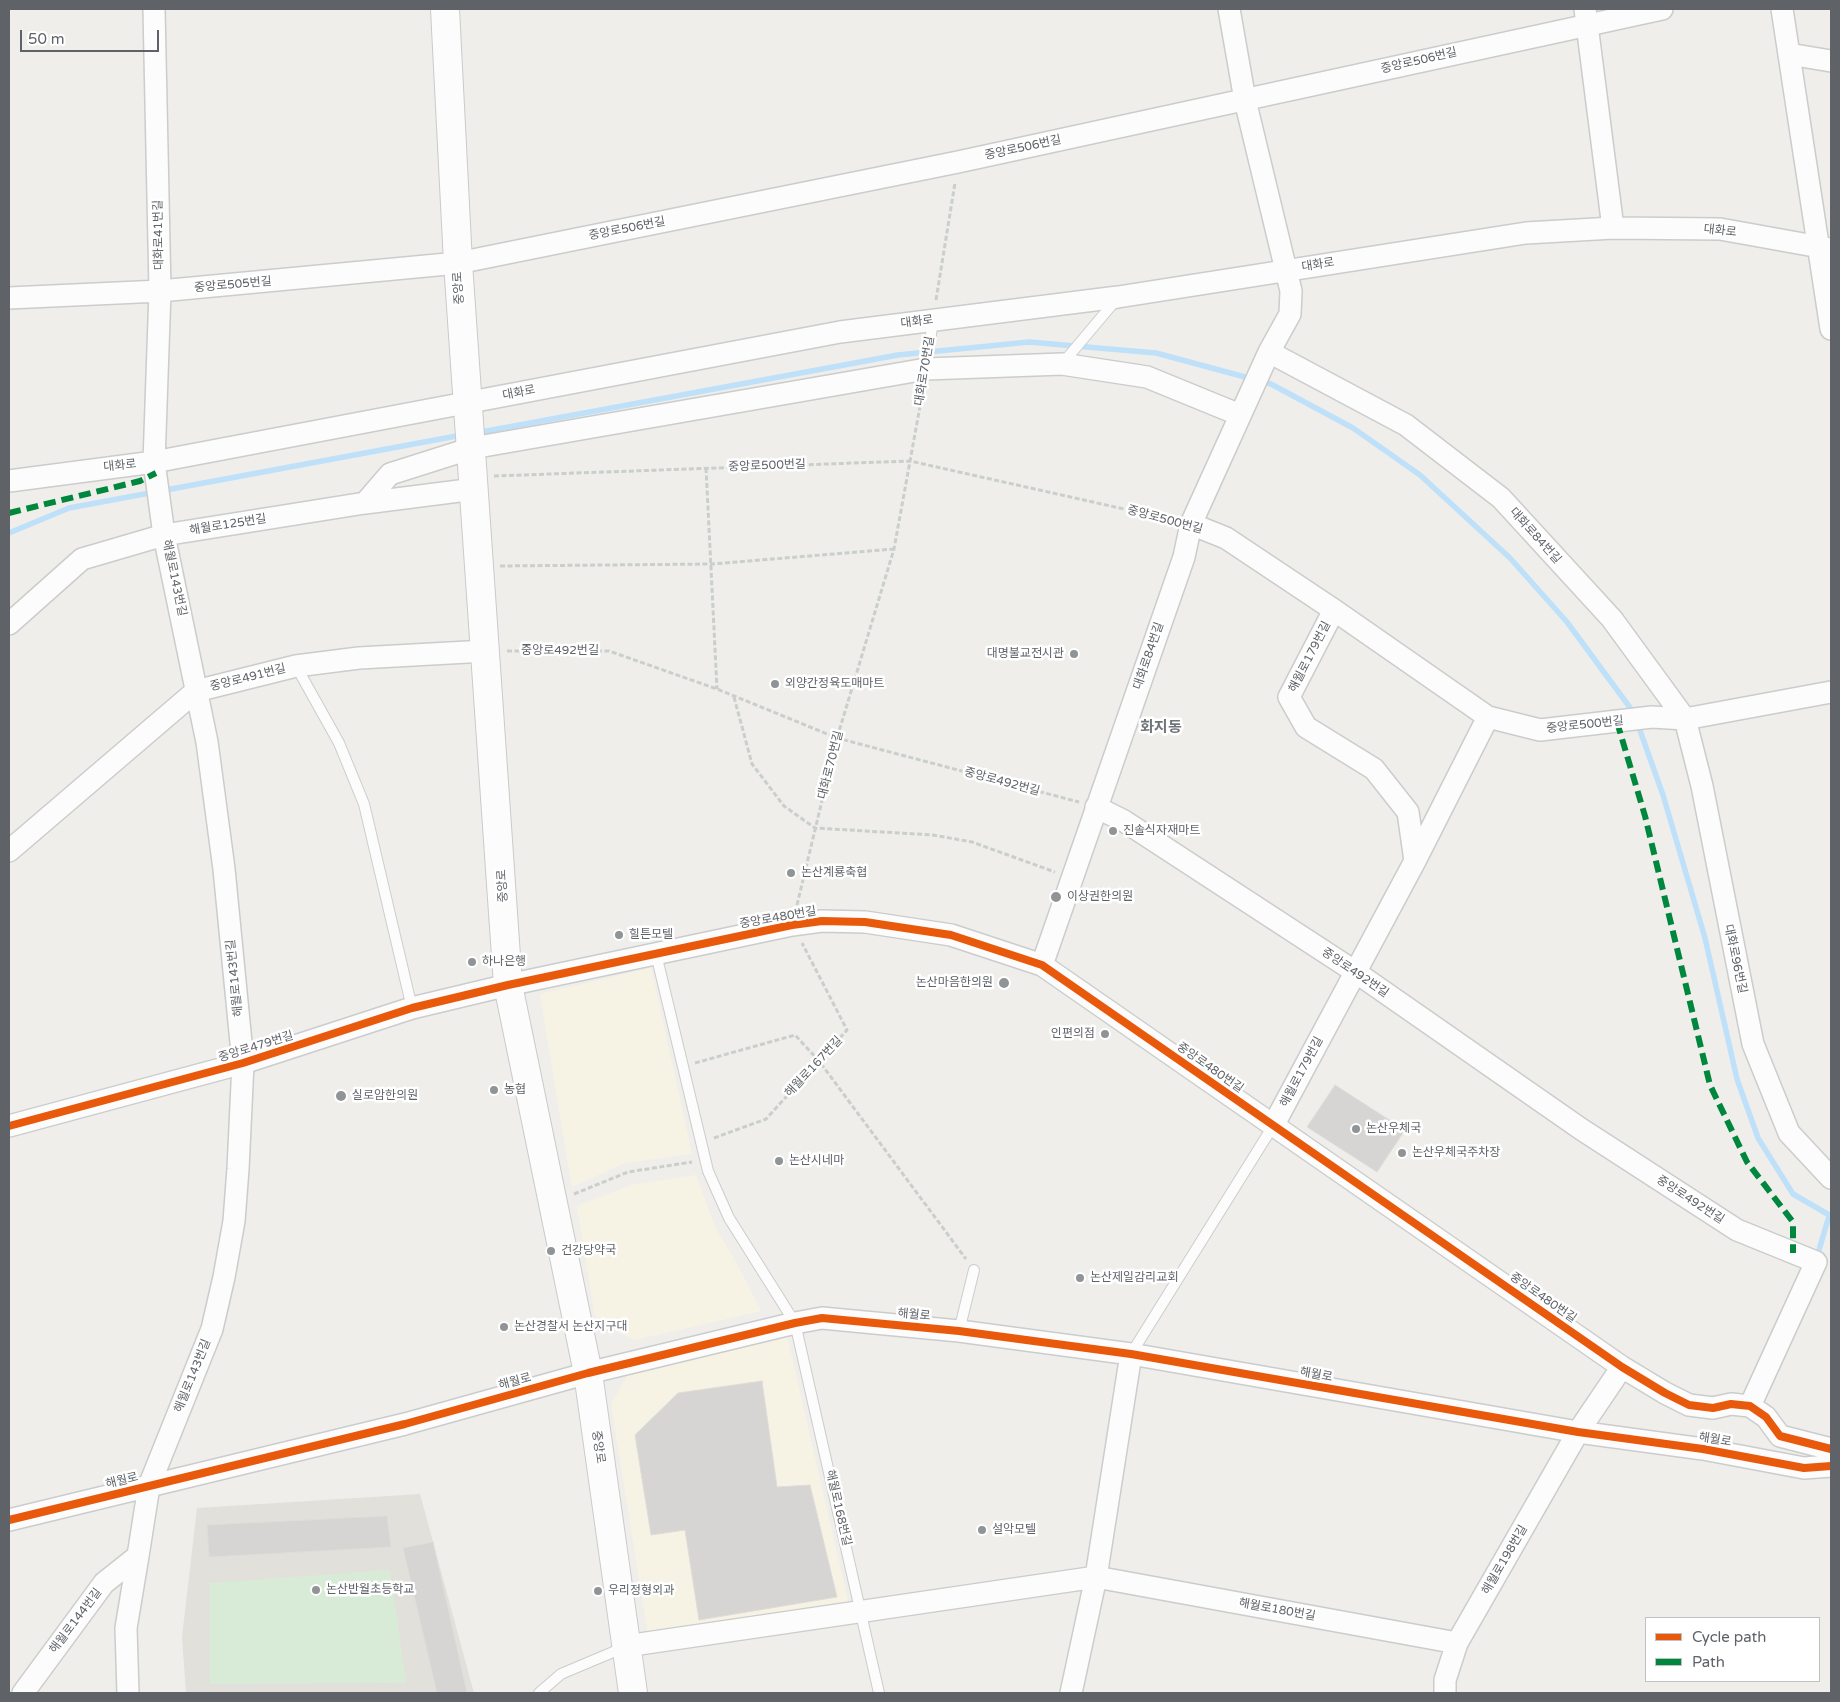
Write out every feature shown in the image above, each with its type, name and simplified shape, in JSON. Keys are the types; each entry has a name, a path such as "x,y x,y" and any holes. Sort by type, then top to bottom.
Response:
{"main road":[{"name":"중앙로","path":"451,9 458,263 508,985 588,1373 633,1693"}],"street":[{"name":"대화로41번길","path":"154,9 160,291 156,472"},
{"name":"대화로84번길","path":"1042,965 1184,557 1191,524 1265,360 1290,314 1291,291 1284,270 1245,100 1230,9"},
{"name":"중앙로506번길","path":"458,263 958,162 1245,100 1586,16 1662,9"},
{"path":"1782,9 1825,248 1831,329"},
{"path":"1586,16 1613,228"},
{"path":"1789,54 1831,61"},
{"name":"대화로","path":"9,481 156,472 467,402 840,332 1118,297 1526,233 1613,228 1720,229 1825,248"},
{"name":"중앙로505번길","path":"9,298 160,291 458,263"},
{"name":"대화로84번길","path":"1265,360 1406,425 1501,498 1612,620 1685,719"},
{"path":"365,503 390,474 472,448 926,369 1062,364 1147,377 1240,415"},
{"name":"해월로143번길","path":"150,1486 212,1329 224,1277 234,1221 243,1063 224,869 207,742 164,535 156,472"},
{"name":"해월로125번길","path":"9,624 82,559 164,535 365,503 474,483"},
{"name":"중앙로500번길","path":"1191,524 1226,538 1488,716 1540,730 1652,718 1685,719 1831,692"},
{"name":"해월로179번길","path":"1334,610 1289,697 1306,727 1374,769 1408,812 1415,861"},
{"name":"중앙로491번길","path":"9,851 196,691 296,666 359,658 486,651"},
{"name":"해월로179번길","path":"1273,1126 1354,971 1415,861 1488,716"},
{"name":"대화로96번길","path":"1685,719 1702,786 1753,1044 1789,1133 1831,1178"},
{"name":"중앙로492번길","path":"1096,807 1124,820 1354,971 1581,1129 1737,1230 1816,1262 1750,1406"},
{"name":"중앙로480번길","path":"508,985 792,925 822,921 865,922 951,935 1042,965 1622,1367 1689,1405 1713,1408 1731,1404 1750,1406"},
{"name":"중앙로479번길","path":"9,1126 243,1063 412,1008 508,985"},
{"name":"해월로","path":"9,1520 405,1424 588,1373 795,1322 822,1318 959,1330 1131,1354 1578,1432 1703,1449 1804,1468 1831,1466"},
{"path":"1071,1693 1096,1577 1131,1354"},
{"name":"해월로198번길","path":"1445,1693 1445,1680 1457,1643 1578,1432 1622,1367"},
{"path":"1750,1406 1766,1417 1780,1436 1831,1449"},
{"path":"1774,1462 1780,1436"},
{"path":"128,1693 126,1628 150,1486"},
{"name":"해월로144번길","path":"22,1693 104,1583 138,1556"},
{"name":"해월로180번길","path":"626,1646 1096,1577 1457,1643"},
{"path":"1437,1693 1438,1676 1457,1643"},
{"path":"1457,1643 1459,1693"}],"lane":[{"path":"1062,364 1118,297"},
{"name":"대화로70번길","path":"926,369 933,320"},
{"path":"296,666 339,743 364,804 412,1008"},
{"name":"해월로168번길","path":"656,954 705,1160 729,1218 795,1322 879,1693"},
{"name":"해월로179번길","path":"1131,1354 1273,1126"},
{"path":"959,1330 974,1270"},
{"path":"538,1693 561,1674 626,1646"}],"path":[{"path":"706,468 717,689"},
{"path":"480,566 712,564 894,549"},
{"path":"734,696 752,764 784,806 815,828 910,833 972,842 1072,878"},
{"path":"683,1067 795,1035 819,1061 974,1270"},
{"path":"553,1202 628,1172 705,1160"}],"shaded area":[{"path":"651,968 692,1154 625,1163 572,1187 540,994"},
{"path":"696,1175 715,1227 735,1260 761,1311 635,1340 596,1322 577,1206 631,1185"},
{"path":"787,1336 848,1601 648,1634 611,1404 628,1375"},
{"name":"논산반월초등학교","path":"420,1494 474,1693 186,1693 182,1637 197,1508"}],"green space":[{"path":"390,1570 406,1683 210,1684 210,1583"}],"building":[{"name":"논산우체국","path":"1335,1085 1405,1130 1377,1172 1307,1127"},
{"path":"762,1381 777,1487 810,1485 837,1597 699,1620 685,1530 651,1535 635,1435 678,1393"},
{"path":"387,1516 391,1547 209,1557 207,1525"},
{"path":"433,1542 467,1693 437,1693 403,1548"}],"waterway":[{"path":"476,433 898,355 1029,342 1156,353 1271,384 1353,428 1420,475 1510,558 1567,622 1634,713"},
{"path":"9,533 69,508 462,435"},
{"path":"1637,722 1663,795 1705,938 1737,1079 1758,1138 1793,1194 1831,1216"},
{"path":"1819,1250 1829,1216"}],"marked path":[{"path":"9,513 140,481 156,473"},
{"path":"1617,722 1645,816 1710,1085 1747,1162 1793,1222 1793,1253"}],"cycle path":[{"path":"9,1126 243,1063 412,1008 508,985 792,925 822,921 865,922 951,935 1042,965 1622,1367 1665,1393 1689,1405 1713,1408 1731,1404 1750,1406 1766,1417 1780,1436 1831,1449"},
{"path":"9,1520 405,1424 588,1373 822,1318 959,1331 1131,1354 1578,1432 1703,1449 1804,1468 1831,1466"}],"place":[{"name":"대명불교전시관","path":"1074,654"},
{"name":"외양간정육도매마트","path":"775,684"},
{"name":"진솔식자재마트","path":"1113,831"},
{"name":"논산계룡축협","path":"791,873"},
{"name":"이상권한의원","path":"1056,897"},
{"name":"힐튼모텔","path":"619,935"},
{"name":"하나은행","path":"472,962"},
{"name":"논산마음한의원","path":"1004,983"},
{"name":"인편의점","path":"1105,1034"},
{"name":"농협","path":"494,1090"},
{"name":"실로암한의원","path":"341,1096"},
{"name":"논산우체국","path":"1356,1129"},
{"name":"논산우체국주차장","path":"1402,1153"},
{"name":"논산시네마","path":"779,1161"},
{"name":"건강당약국","path":"551,1251"},
{"name":"논산제일감리교회","path":"1080,1278"},
{"name":"논산경찰서 논산지구대","path":"504,1327"},
{"name":"설악모텔","path":"982,1530"},
{"name":"논산반월초등학교","path":"316,1590"},
{"name":"우리정형외과","path":"598,1591"}],"district":[{"name":"화지동","path":"1161,728"}]}
